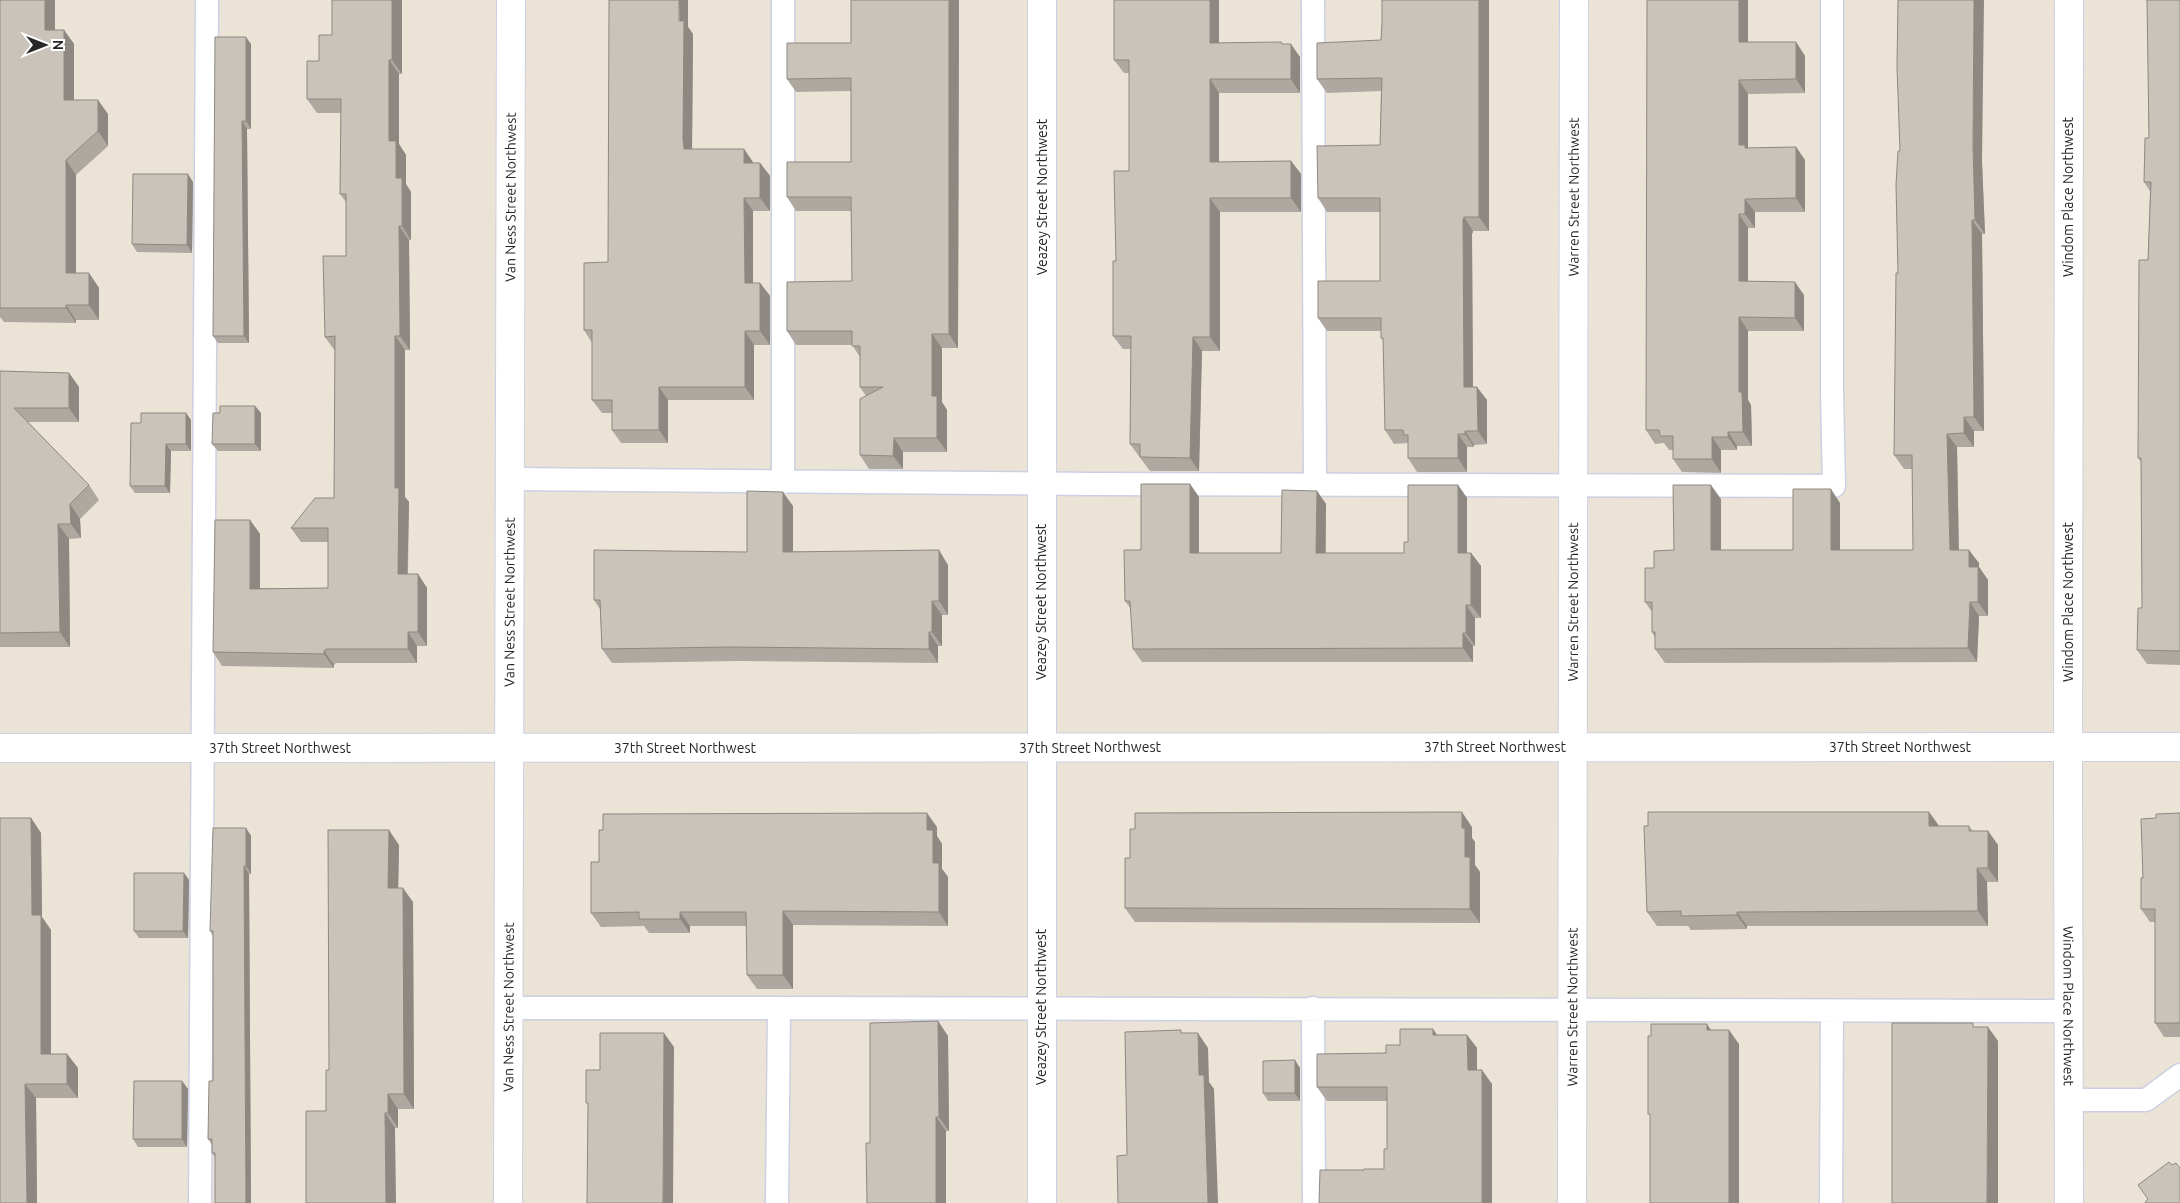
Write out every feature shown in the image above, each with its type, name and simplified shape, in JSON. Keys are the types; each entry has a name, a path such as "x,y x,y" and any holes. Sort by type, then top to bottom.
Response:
{"street":[{"name":"Van Ness Street Northwest","path":"508,1203 512,0"},
{"name":"Veazey Street Northwest","path":"1042,0 1042,1203"},
{"name":"Warren Street Northwest","path":"1572,1203 1574,0"},
{"name":"Windom Place Northwest","path":"2069,0 2069,1203"},
{"name":"37th Street Northwest","path":"0,748 1572,746 2180,748"}],"lane":[{"path":"200,1203 208,0"},
{"path":"783,0 783,482"},
{"path":"1313,0 1315,485"},
{"path":"511,479 1041,484 1834,486 1832,392 1832,0"},
{"path":"509,1008 1313,1008 2068,1011"},
{"path":"777,1203 779,1008"},
{"path":"1313,1008 1314,1203"},
{"path":"1831,1203 1832,1010"},
{"path":"2068,1100 2146,1100 2180,1075"}],"building":[{"path":"0,0 45,0 45,30 64,30 64,100 98,100 98,131 66,160 66,273 89,273 89,305 66,305 66,308 0,308"},
{"path":"332,0 392,0 392,60 389,60 389,141 396,141 396,178 402,178 402,226 399,226 400,336 395,336 395,488 399,488 398,574 418,574 418,632 408,632 408,649 326,649 324,654 213,652 215,520 250,520 250,589 328,588 328,528 291,528 315,498 334,498 335,336 325,337 323,256 346,256 346,194 340,194 341,99 307,99 307,61 319,61 319,35 332,35"},
{"path":"609,0 679,0 679,21 684,21 684,149 744,149 744,163 760,163 760,198 744,198 745,283 760,283 760,331 745,331 745,387 659,387 659,430 612,430 612,400 592,400 592,330 584,330 584,263 608,262"},
{"path":"851,0 949,0 949,334 932,334 932,396 937,396 937,438 894,438 893,456 860,455 860,399 883,387 860,387 860,346 852,346 852,331 787,331 787,282 852,281 851,197 787,197 787,162 851,162 851,78 787,79 787,43 851,43"},
{"path":"1114,0 1210,0 1210,43 1281,42 1282,44 1291,44 1291,79 1210,79 1210,162 1291,161 1291,198 1210,198 1210,337 1193,337 1190,458 1140,457 1140,444 1130,444 1131,336 1113,336 1113,261 1116,261 1114,171 1129,171 1129,60 1114,60"},
{"path":"1382,0 1479,0 1479,217 1464,217 1463,220 1464,387 1477,387 1478,431 1465,431 1465,434 1458,434 1458,458 1408,458 1408,435 1404,435 1403,430 1385,430 1381,318 1318,318 1318,281 1380,281 1380,198 1318,198 1317,146 1380,145 1382,78 1317,79 1317,43 1381,40"},
{"path":"1647,0 1739,0 1739,42 1796,42 1796,79 1739,80 1739,145 1745,145 1745,148 1796,147 1796,198 1745,199 1745,214 1739,214 1739,281 1795,282 1795,318 1739,317 1739,392 1742,392 1743,432 1728,432 1728,437 1712,437 1712,459 1673,459 1673,436 1660,436 1659,430 1646,430"},
{"path":"1898,0 1974,0 1973,148 1975,220 1972,220 1974,417 1964,417 1964,433 1947,434 1950,550 1969,550 1969,567 1978,567 1978,602 1970,602 1968,648 1655,649 1655,632 1652,632 1652,602 1645,602 1645,568 1654,568 1654,551 1674,550 1673,485 1711,485 1711,550 1793,550 1793,489 1831,489 1831,550 1913,550 1912,455 1894,455 1896,273 1898,273 1896,185 1898,151 1900,151 1897,67"},
{"path":"2147,0 2180,0 2180,651 2137,650 2138,608 2142,608 2141,458 2138,458 2139,260 2148,260 2151,182 2144,182 2145,138 2149,138"},
{"path":"215,37 246,37 246,121 242,121 244,336 213,336"},
{"path":"133,174 188,174 187,245 132,244"},
{"path":"0,371 69,373 69,408 14,408 89,485 70,504 71,524 58,524 60,632 0,633"},
{"path":"220,406 255,406 255,444 212,444 213,413 220,413"},
{"path":"141,413 186,413 186,444 166,444 165,486 130,486 131,423 141,423"},
{"path":"1141,484 1190,484 1190,553 1281,553 1282,490 1317,491 1316,553 1404,553 1404,542 1408,542 1408,485 1458,485 1458,553 1471,553 1471,605 1466,605 1466,633 1463,633 1463,648 1133,649 1130,601 1125,601 1124,550 1141,550"},
{"path":"747,491 783,492 783,552 939,550 939,601 932,601 932,632 929,632 929,649 730,647 602,649 600,600 594,600 594,550 747,552"},
{"path":"1462,812 1462,828 1465,828 1465,857 1470,857 1470,909 1125,908 1125,858 1130,858 1130,829 1135,829 1135,813"},
{"path":"1648,812 1929,812 1929,826 1969,826 1969,831 1988,831 1988,868 1977,868 1978,911 1737,912 1737,915 1681,916 1681,911 1647,912 1644,826 1648,826"},
{"path":"927,813 927,830 933,830 933,863 939,863 939,912 783,911 783,975 747,975 746,912 680,912 680,919 639,919 639,912 591,913 591,862 599,862 599,830 603,830 603,814"},
{"path":"2180,813 2180,1023 2155,1023 2155,909 2141,909 2141,878 2143,878 2141,819 2156,818 2156,814"},
{"path":"0,818 31,818 32,915 41,915 41,1054 67,1054 67,1084 25,1084 27,1203 0,1203"},
{"path":"213,828 246,828 246,866 244,866 246,1203 215,1203 215,1153 212,1153 212,1139 208,1139 209,1081 213,1081 213,931 210,931"},
{"path":"328,830 389,830 388,888 403,888 404,1094 388,1094 388,1113 385,1113 386,1203 306,1203 306,1111 326,1111 326,1070 329,1070"},
{"path":"134,873 184,873 183,931 134,931"},
{"path":"938,1021 939,1117 936,1117 936,1203 867,1203 866,1143 870,1143 870,1023"},
{"path":"1892,1023 1973,1023 1973,1027 1988,1027 1987,1203 1892,1203"},
{"path":"1651,1024 1707,1024 1707,1030 1729,1030 1729,1203 1650,1203 1648,1036 1651,1036"},
{"path":"1400,1029 1433,1029 1433,1035 1467,1035 1468,1070 1482,1070 1482,1203 1319,1203 1320,1170 1384,1169 1384,1149 1387,1149 1387,1087 1317,1087 1317,1054 1386,1053 1386,1045 1400,1045"},
{"path":"1181,1030 1181,1033 1198,1033 1199,1075 1204,1075 1208,1203 1118,1203 1117,1156 1127,1155 1125,1032"},
{"path":"600,1033 664,1033 663,1203 587,1203 588,1103 586,1103 586,1070 600,1070"},
{"path":"1295,1060 1295,1093 1263,1093 1263,1061"},
{"path":"134,1081 182,1081 182,1139 133,1139"},
{"path":"2169,1162 2172,1165 2176,1163 2180,1168 2180,1203 2146,1203 2148,1199 2138,1185"}]}
